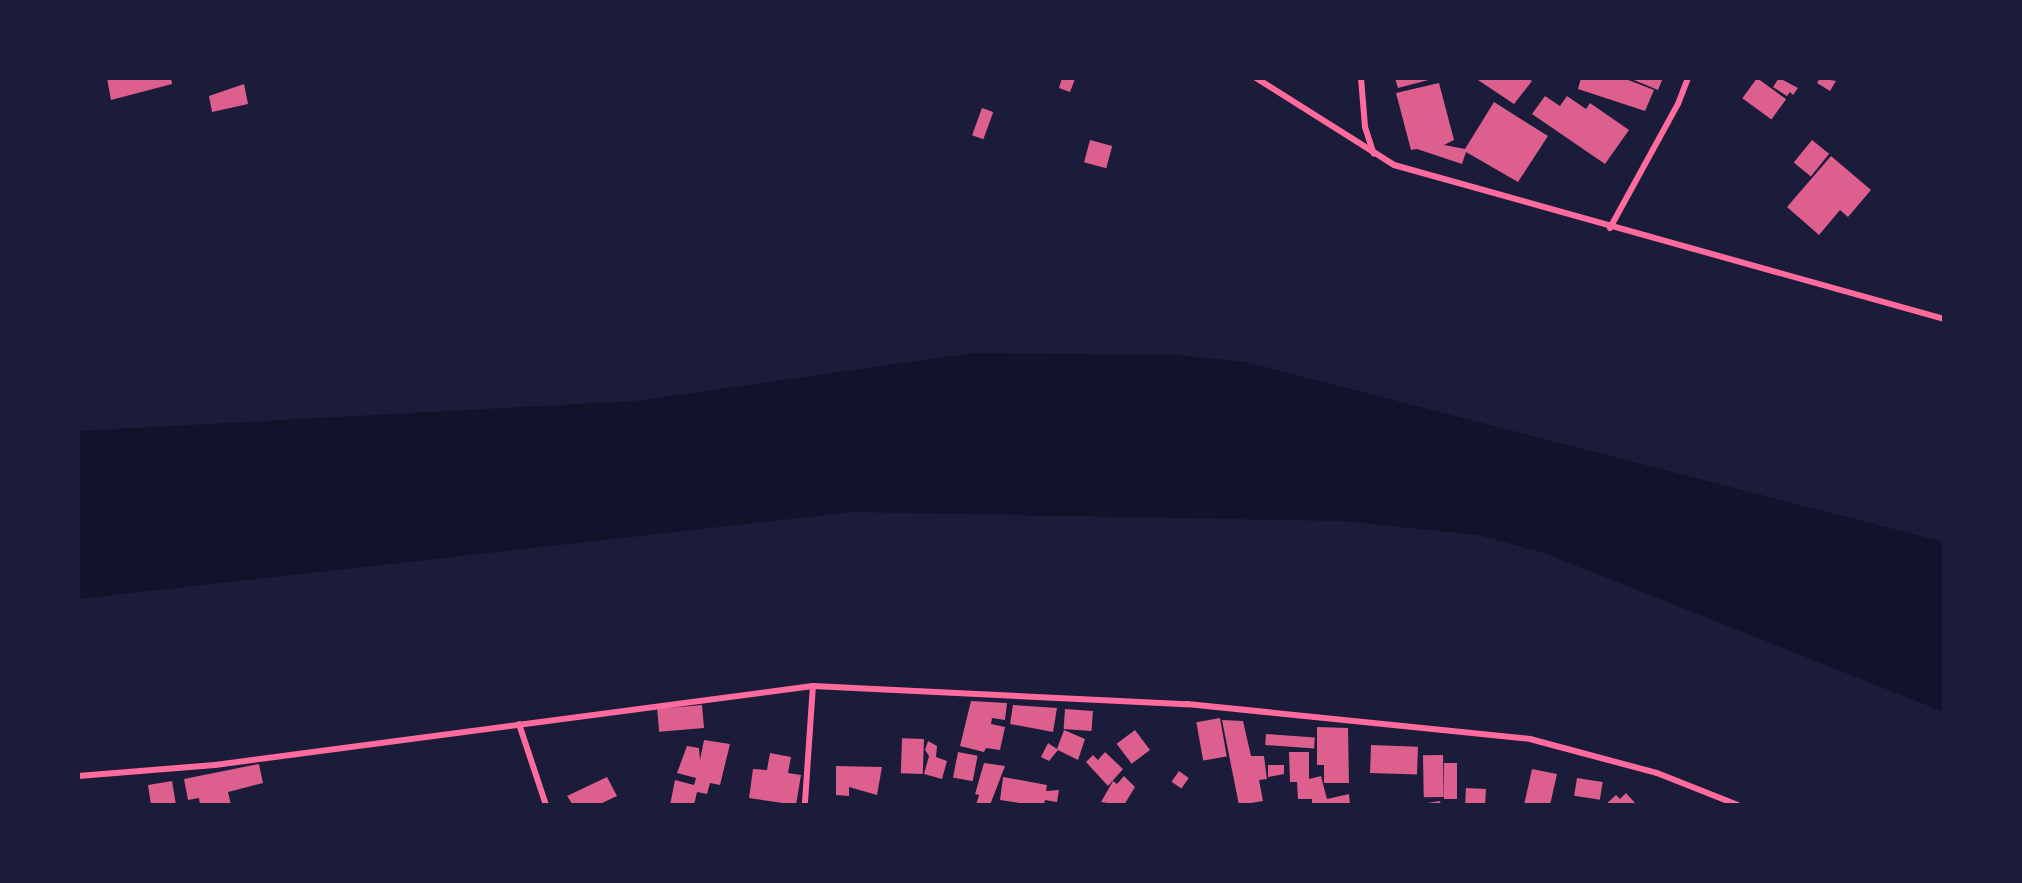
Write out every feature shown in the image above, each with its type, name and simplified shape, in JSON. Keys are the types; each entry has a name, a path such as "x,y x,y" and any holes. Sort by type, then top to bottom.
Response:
{"street":[{"path":"1256,78 1374,155 1394,165 1610,228 1944,319"},
{"path":"1360,78 1365,127 1374,155"},
{"path":"1610,228 1678,104 1688,78"},
{"path":"805,802 813,686"},
{"path":"78,776 214,765 813,686 1187,704 1530,739 1657,773 1738,805"},
{"path":"519,724 546,805"}],"shaded area":[{"path":"974,353 1177,355 1246,362 1944,542 1944,712 1544,553 1478,535 1342,521 853,512 78,599 78,431 635,401"}],"building":[{"path":"107,78 171,78 172,84 111,100"},
{"path":"1062,78 1075,79 1070,92 1059,88"},
{"path":"1395,78 1431,78 1432,79 1398,88"},
{"path":"1475,78 1527,78 1532,81 1514,104"},
{"path":"1581,78 1623,78 1654,90 1645,111 1578,89"},
{"path":"1629,78 1663,78 1658,90"},
{"path":"1757,78 1786,99 1771,119 1742,98"},
{"path":"1779,78 1798,88 1793,95 1790,92 1787,96 1773,87"},
{"path":"1820,78 1836,81 1830,91 1817,83"},
{"path":"1439,83 1454,140 1444,145 1465,149 1494,102 1548,136 1518,182 1466,152 1462,164 1417,149 1411,150 1396,93"},
{"path":"244,84 248,104 212,112 209,96"},
{"path":"1545,96 1560,106 1567,96 1586,109 1590,103 1629,130 1605,164 1532,114"},
{"path":"982,108 993,112 983,139 972,135"},
{"path":"1090,140 1112,146 1106,168 1084,162"},
{"path":"1812,140 1829,154 1811,176 1794,163"},
{"path":"1831,156 1871,190 1848,217 1840,210 1819,235 1787,207"},
{"path":"971,701 1007,703 1005,720 992,718 991,724 1005,727 1000,750 986,748 984,752 960,746"},
{"path":"702,705 704,728 659,732 657,709"},
{"path":"1013,705 1057,708 1053,732 1010,724"},
{"path":"1065,709 1093,711 1092,731 1064,729"},
{"path":"1220,718 1227,756 1203,761 1196,722"},
{"path":"1222,720 1243,721 1251,756 1264,756 1267,779 1259,780 1263,801 1239,805"},
{"path":"1317,727 1348,728 1349,783 1324,783 1324,765 1317,765"},
{"path":"1064,730 1085,739 1078,760 1058,750 1049,761 1041,757 1048,743 1057,749"},
{"path":"1135,730 1150,750 1132,764 1117,744"},
{"path":"1266,734 1315,737 1314,748 1265,745"},
{"path":"902,738 924,739 923,774 901,773"},
{"path":"704,740 730,744 720,785 710,783 707,794 697,792 694,805 670,805 675,780 694,785 696,778 677,773 687,746 699,748 700,760"},
{"path":"928,741 937,746 936,757 947,761 942,779 924,774 929,756 925,750"},
{"path":"1371,745 1418,747 1417,775 1370,773"},
{"path":"958,752 978,756 973,781 953,778"},
{"path":"1105,752 1123,769 1108,786 1086,762 1093,755 1098,760"},
{"path":"1289,752 1309,752 1309,779 1321,776 1327,799 1349,794 1350,805 1312,805 1312,799 1298,799 1297,782 1290,782"},
{"path":"770,753 791,757 788,773 801,775 796,805 749,798 753,769 767,770"},
{"path":"1423,755 1443,755 1444,797 1424,797"},
{"path":"984,763 1005,766 990,805 976,805 979,795 975,794"},
{"path":"1444,763 1457,763 1457,799 1444,799"},
{"path":"259,764 263,783 228,792 231,805 200,805 199,798 188,800 184,779"},
{"path":"1268,765 1284,765 1284,774 1268,777"},
{"path":"836,766 882,767 877,795 849,787 849,796 836,795"},
{"path":"1532,769 1557,774 1550,805 1524,805"},
{"path":"1179,771 1189,778 1181,789 1172,782"},
{"path":"1124,776 1135,787 1124,805 1101,802 1113,781 1117,784"},
{"path":"607,777 617,796 598,805 573,805 567,796"},
{"path":"1003,777 1047,785 1046,791 1059,790 1057,802 1045,800 1044,805 1032,805 1000,800"},
{"path":"1577,778 1603,782 1600,800 1574,796"},
{"path":"172,781 176,805 151,805 148,785"},
{"path":"1466,788 1486,789 1485,805 1465,805"},
{"path":"1626,793 1635,803 1605,805 1616,795 1620,799"},
{"path":"1440,801 1441,805 1421,805 1421,804"}]}
